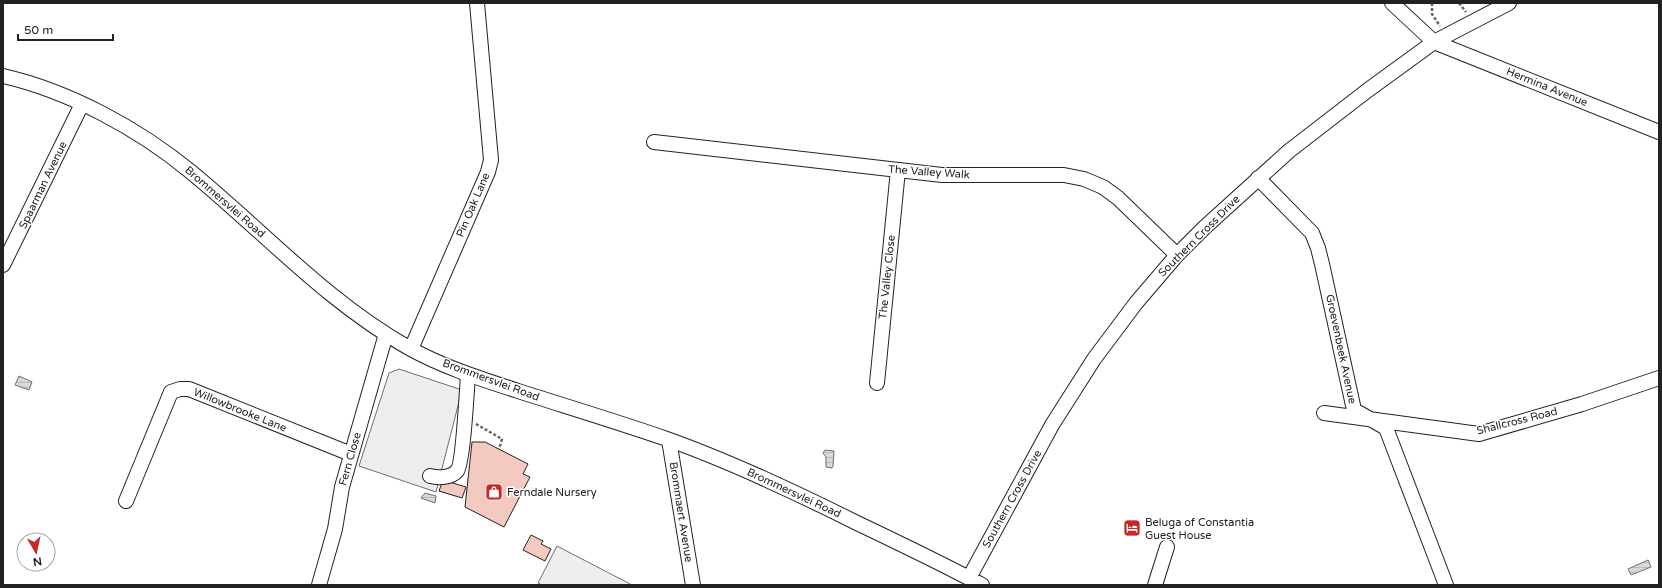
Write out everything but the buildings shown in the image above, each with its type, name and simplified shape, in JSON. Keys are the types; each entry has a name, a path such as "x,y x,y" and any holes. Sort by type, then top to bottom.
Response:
{"street":[{"name":"Pin Oak Lane","path":"411,349 488,172 491,160 477,3"},
{"path":"1392,3 1434,42"},
{"name":"Southern Cross Drive","path":"968,578 1052,425 1094,359 1136,303 1177,255 1258,178 1295,146 1434,42 1509,3"},
{"name":"Hermina Avenue","path":"1434,42 1659,132"},
{"name":"Brommersvlei Road","path":"3,76 55,92 82,104 125,126 154,144 190,171 353,313 411,349 468,374 669,440 737,467 806,498 982,585"},
{"name":"Spaarman Avenue","path":"3,265 82,104"},
{"name":"The Valley Walk","path":"654,142 942,175 1064,175 1084,179 1103,187 1118,198 1177,255"},
{"name":"The Valley Close","path":"877,383 898,170"},
{"name":"Groevenbeek Avenue","path":"1258,178 1312,233 1322,264 1354,410 1386,428 1446,585"},
{"name":"Fern Close","path":"319,585 335,529 342,487 386,334"},
{"path":"430,476 444,477 456,472 458,469 468,374"},
{"name":"Shallcross Road","path":"1324,413 1479,434 1582,404 1659,378"},
{"name":"Willowbrooke Lane","path":"126,501 171,392 180,389 188,389 351,454"},
{"name":"Brommaert Avenue","path":"669,440 693,585"},
{"path":"1155,585 1167,547"}],"path":[{"path":"1432,3 1432,14 1443,30"},
{"path":"464,422 474,423 487,432 502,439 499,449"}],"shaded area":[{"path":"399,369 462,390 436,492 359,466 389,373"},
{"path":"19,376 32,382 29,390 15,385"},
{"path":"825,450 834,451 832,468 826,467 826,457 823,453"},
{"path":"425,493 436,496 435,503 421,498"},
{"path":"557,546 632,585 542,585 538,583"},
{"path":"1648,560 1651,567 1631,575 1628,569"}],"place":[{"name":"Ferndale Nursery","path":"494,492"},
{"name":"Beluga of Constantia Guest House","path":"1132,528"}]}
